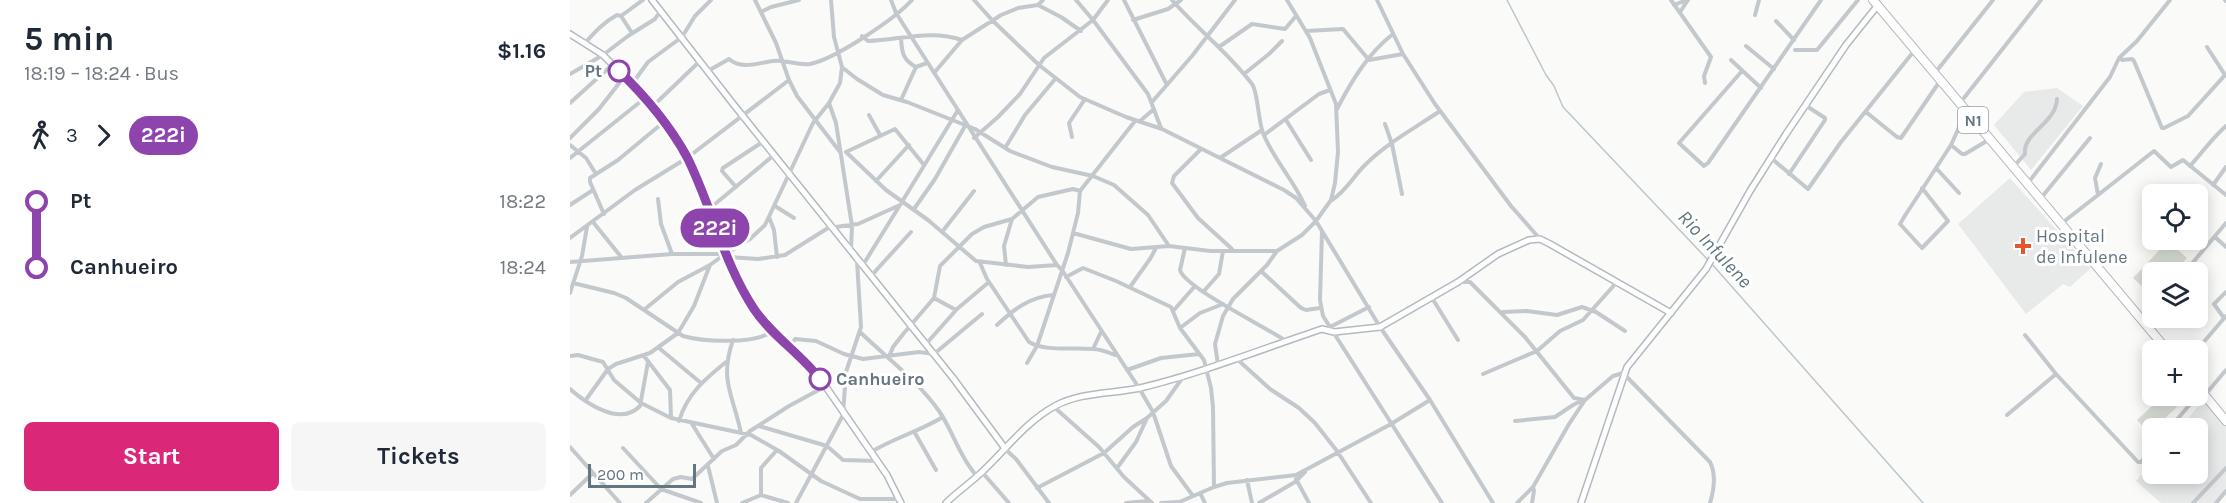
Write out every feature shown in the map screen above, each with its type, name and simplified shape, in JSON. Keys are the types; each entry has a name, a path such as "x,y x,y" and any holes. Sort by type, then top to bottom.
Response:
{"highway":[{"name":"N1","path":"1878,2 1934,74 2142,319"},
{"name":"N1","path":"2150,328 2159,340"},
{"path":"2208,402 2226,421"}],"street":[{"path":"585,43 600,26 617,15 621,16 643,0"},
{"path":"652,0 934,354 1048,503"},
{"path":"632,84 648,62 682,37 695,16 711,0"},
{"path":"755,0 797,96 842,153 901,204 914,209 972,259 980,263 1034,267 1057,265"},
{"path":"761,12 771,7 800,0"},
{"path":"645,309 678,282 726,256 765,225 815,120 829,103 840,83 842,67 834,37 831,0"},
{"path":"891,0 897,16 966,126 1154,412 1171,466 1193,496"},
{"path":"708,71 729,59 739,65 783,60 795,64 810,64 838,54 862,36 897,16 912,0"},
{"path":"974,0 1039,65 1085,99 1162,129 1296,198 1316,221 1380,327 1430,400 1493,503"},
{"path":"1038,5 1043,0"},
{"path":"1076,0 1152,102 1162,129"},
{"path":"974,138 1020,94 1044,58 1081,31 1093,20 1108,0"},
{"path":"1124,0 1167,85"},
{"path":"1172,0 1219,47 1255,89 1256,107 1264,135 1301,195 1306,209"},
{"path":"1133,20 1158,13 1176,5 1181,0"},
{"path":"1152,102 1235,0"},
{"path":"1287,0 1318,56 1337,110 1338,152 1331,200"},
{"path":"1377,0 1403,54 1440,111 1511,206 1540,239 1671,313"},
{"path":"1671,0 1711,57 1704,76 1705,83"},
{"path":"1674,5 1688,0"},
{"path":"1680,12 1688,0"},
{"path":"1755,15 1759,0"},
{"path":"1742,71 1679,145 1704,165 1761,88 1821,0"},
{"path":"1795,50 1817,50 1858,0"},
{"path":"1934,74 1993,0"},
{"path":"1959,103 2041,0"},
{"path":"2028,183 2110,77 2120,57 2137,41 2170,0"},
{"path":"1581,503 1623,373 1706,269 1805,105 1878,2"},
{"path":"934,74 962,40 992,20 1017,8 1038,5 1081,31"},
{"path":"570,74 603,55 657,18 661,10"},
{"path":"621,16 632,33"},
{"path":"1219,47 1252,24 1285,29 1296,16"},
{"path":"1776,21 1794,40"},
{"path":"1306,31 1343,29 1368,60"},
{"path":"570,34 603,55 666,121 687,158 726,256 754,309 772,332 806,363 826,386 843,415 877,461 900,501"},
{"path":"862,36 868,41 901,39 927,34 962,40"},
{"path":"1337,110 1368,60 1393,34"},
{"path":"901,39 903,57 916,67"},
{"path":"1244,74 1282,40"},
{"path":"1746,46 1774,69"},
{"path":"2120,57 2122,60 2132,59 2134,62 2160,125 2164,128 2188,116 2225,75 2207,47"},
{"path":"1771,158 1808,189 1841,142 1914,50"},
{"path":"1368,60 1403,54"},
{"path":"1731,60 1761,88"},
{"path":"653,106 700,61"},
{"path":"901,100 916,67 927,63"},
{"path":"570,103 612,65"},
{"path":"842,67 874,90 981,132 1005,148 1052,167 1093,176 1116,186 1149,215 1169,246"},
{"path":"570,138 599,109 624,77"},
{"path":"1005,148 1021,120 1056,78"},
{"path":"570,238 634,190 687,158 789,80"},
{"path":"1866,112 1901,138 1940,81"},
{"path":"1264,135 1319,94 1330,90"},
{"path":"570,158 645,98"},
{"path":"1072,137 1069,123 1085,99"},
{"path":"2014,166 2025,154 2024,147 2028,140 2056,112 2058,99"},
{"path":"829,103 842,153 852,225 851,249"},
{"path":"1789,174 1825,120 1805,105"},
{"path":"1027,363 1036,346 1062,270 1073,233 1080,191 1137,121 1154,109"},
{"path":"863,266 958,110"},
{"path":"1218,365 1215,344 1225,306 1261,271 1277,251 1302,235 1316,221 1331,200 1364,166 1396,140 1440,111"},
{"path":"1922,189 1948,222 1922,248 1900,224 1922,189 1951,145 1966,112"},
{"path":"869,115 880,135"},
{"path":"1286,120 1311,160"},
{"path":"604,214 589,180 666,121"},
{"path":"1385,124 1392,144 1402,194"},
{"path":"914,209 966,126"},
{"path":"2190,166 2226,126"},
{"path":"842,153 895,129 924,165"},
{"path":"1220,158 1262,130"},
{"path":"2041,199 2090,138"},
{"path":"1951,145 1965,154 1990,139"},
{"path":"736,187 722,171 723,168 764,141"},
{"path":"570,145 586,158 596,174"},
{"path":"876,181 909,145"},
{"path":"1202,149 1174,176 1172,183 1198,218 1233,250"},
{"path":"2061,224 2154,151 2171,168 2182,160 2226,195"},
{"path":"708,209 774,155"},
{"path":"2098,195 2095,178 2101,164"},
{"path":"2212,185 2226,167"},
{"path":"1936,168 1959,193"},
{"path":"888,357 893,347 934,298 939,270 959,246 976,231 1012,219 1038,197 1072,189 1080,191"},
{"path":"570,205 593,190"},
{"path":"942,232 974,191"},
{"path":"1296,198 1301,195"},
{"path":"658,200 661,224 672,254"},
{"path":"570,262 672,254 758,259 777,257 785,255 833,227 852,225 901,204"},
{"path":"775,206 794,218"},
{"path":"769,217 774,230 777,257"},
{"path":"1006,265 1004,246 1012,219"},
{"path":"593,222 622,258"},
{"path":"2193,262 2226,223"},
{"path":"570,293 582,256 587,227"},
{"path":"1322,231 1320,308 1442,503"},
{"path":"871,276 911,232"},
{"path":"1073,233 1131,249 1169,246 1223,251 1277,251"},
{"path":"2215,237 2226,247"},
{"path":"946,503 982,472 1004,447 1053,406 1078,398 1139,388 1185,375 1322,329 1380,327 1458,282 1498,254 1529,240 1540,239"},
{"path":"1130,287 1156,248"},
{"path":"1185,248 1180,273 1185,279 1225,306 1265,326 1286,340"},
{"path":"1204,291 1219,274 1223,251"},
{"path":"796,503 843,415 846,372 860,332 857,259"},
{"path":"980,263 989,282 1026,340 1036,346 1093,349 1116,355"},
{"path":"585,401 608,369 616,364 644,356 678,333 693,306 710,265"},
{"path":"1066,277 1083,268 1130,287 1174,310 1180,328 1204,360 1207,368 1213,407 1214,487"},
{"path":"1470,282 1476,270"},
{"path":"1261,271 1301,308 1306,310 1320,308"},
{"path":"926,344 956,310 989,282"},
{"path":"1458,282 1470,282 1502,312 1537,351 1574,398 1578,410"},
{"path":"1483,374 1537,351 1560,331 1583,320 1617,282"},
{"path":"573,283 614,293 645,309 678,333 693,339 733,340 772,332"},
{"path":"1174,310 1195,285"},
{"path":"2205,340 2225,317 2214,304 2226,292"},
{"path":"997,325 1030,300 1053,295"},
{"path":"934,298 956,310"},
{"path":"1432,298 1458,340"},
{"path":"1180,328 1200,313 1225,306"},
{"path":"1332,329 1369,307"},
{"path":"1502,312 1527,311 1557,315 1582,307 1625,331"},
{"path":"790,348 793,340 801,339 816,341 850,356 863,358 919,352 934,354 982,314"},
{"path":"860,332 930,399 943,417 964,460 976,475"},
{"path":"1093,349 1101,332"},
{"path":"2025,335 2056,374 2138,462 2142,461"},
{"path":"733,340 727,361 728,389 744,434"},
{"path":"659,348 701,383"},
{"path":"1127,370 1161,358 1198,354"},
{"path":"570,356 578,355 599,360 614,380 641,403 679,421 744,434 777,450 811,475 860,500"},
{"path":"644,356 670,390 672,418"},
{"path":"1237,358 1270,390 1299,408 1315,423 1337,451 1371,503"},
{"path":"679,421 686,402 701,383 727,361"},
{"path":"570,389 594,408 613,413 634,411 641,403 648,362"},
{"path":"2208,386 2226,370"},
{"path":"1515,422 1556,417 1584,400 1613,376 1623,373"},
{"path":"1623,373 1710,462 1713,468 1713,492 1710,503"},
{"path":"2007,415 2056,374"},
{"path":"1037,488 1104,453 1166,401 1185,375"},
{"path":"646,503 677,477 692,479 722,451 736,445 744,434 826,386"},
{"path":"1574,398 1584,400"},
{"path":"1161,503 1178,502 1214,487 1247,480 1296,475 1391,424 1430,400"},
{"path":"1517,503 1533,487 1584,400"},
{"path":"1053,406 1104,453 1150,502"},
{"path":"2178,418 2189,406"},
{"path":"871,453 943,417"},
{"path":"1117,468 1136,442 1147,418"},
{"path":"692,424 714,459"},
{"path":"759,426 827,446 843,460 877,461"},
{"path":"915,433 936,470"},
{"path":"570,447 621,503"},
{"path":"623,448 661,489 701,503"},
{"path":"761,495 761,468 777,450"},
{"path":"708,466 717,503"},
{"path":"2193,503 2226,468"},
{"path":"1259,503 1297,481 1305,471"},
{"path":"982,472 1010,503"},
{"path":"570,495 593,473"},
{"path":"1296,475 1309,503"},
{"path":"1247,480 1252,503"},
{"path":"1532,503 1533,487"},
{"path":"2216,503 2226,491"},
{"path":"1200,493 1205,503"},
{"path":"742,503 761,495 788,503"},
{"path":"852,503 860,500 900,501"},
{"path":"1126,503 1150,502"}],"shaded area":[{"path":"2057,88 2083,106 2031,170 1994,125 2024,92"},
{"name":"Hospital de Infulene","path":"2010,178 2091,268 2070,287 2063,284 2026,314 1958,224"},
{"path":"2159,250 2178,250 2187,258 2183,262 2148,262"},
{"path":"2142,268 2142,286 2133,278"},
{"path":"2152,406 2177,407 2165,418 2142,418 2142,425 2137,420"},
{"path":"2198,406 2208,406 2226,426 2226,491 2216,503 2161,503 2136,481 2142,474 2142,484 2208,484 2208,418 2189,418"}],"waterway":[{"name":"Rio Infulene","path":"1507,0 1563,107 1708,260"},
{"name":"Rio Infulene","path":"1711,263 1923,503"}],"bus line":[{"name":"222i","path":"619,71 661,114 687,158 725,254 754,309 772,332 820,379"}],"place":[{"name":"Pt","path":"619,71"},
{"name":"Hospital de Infulene","path":"2023,246"},
{"name":"Canhueiro","path":"820,379"}]}
